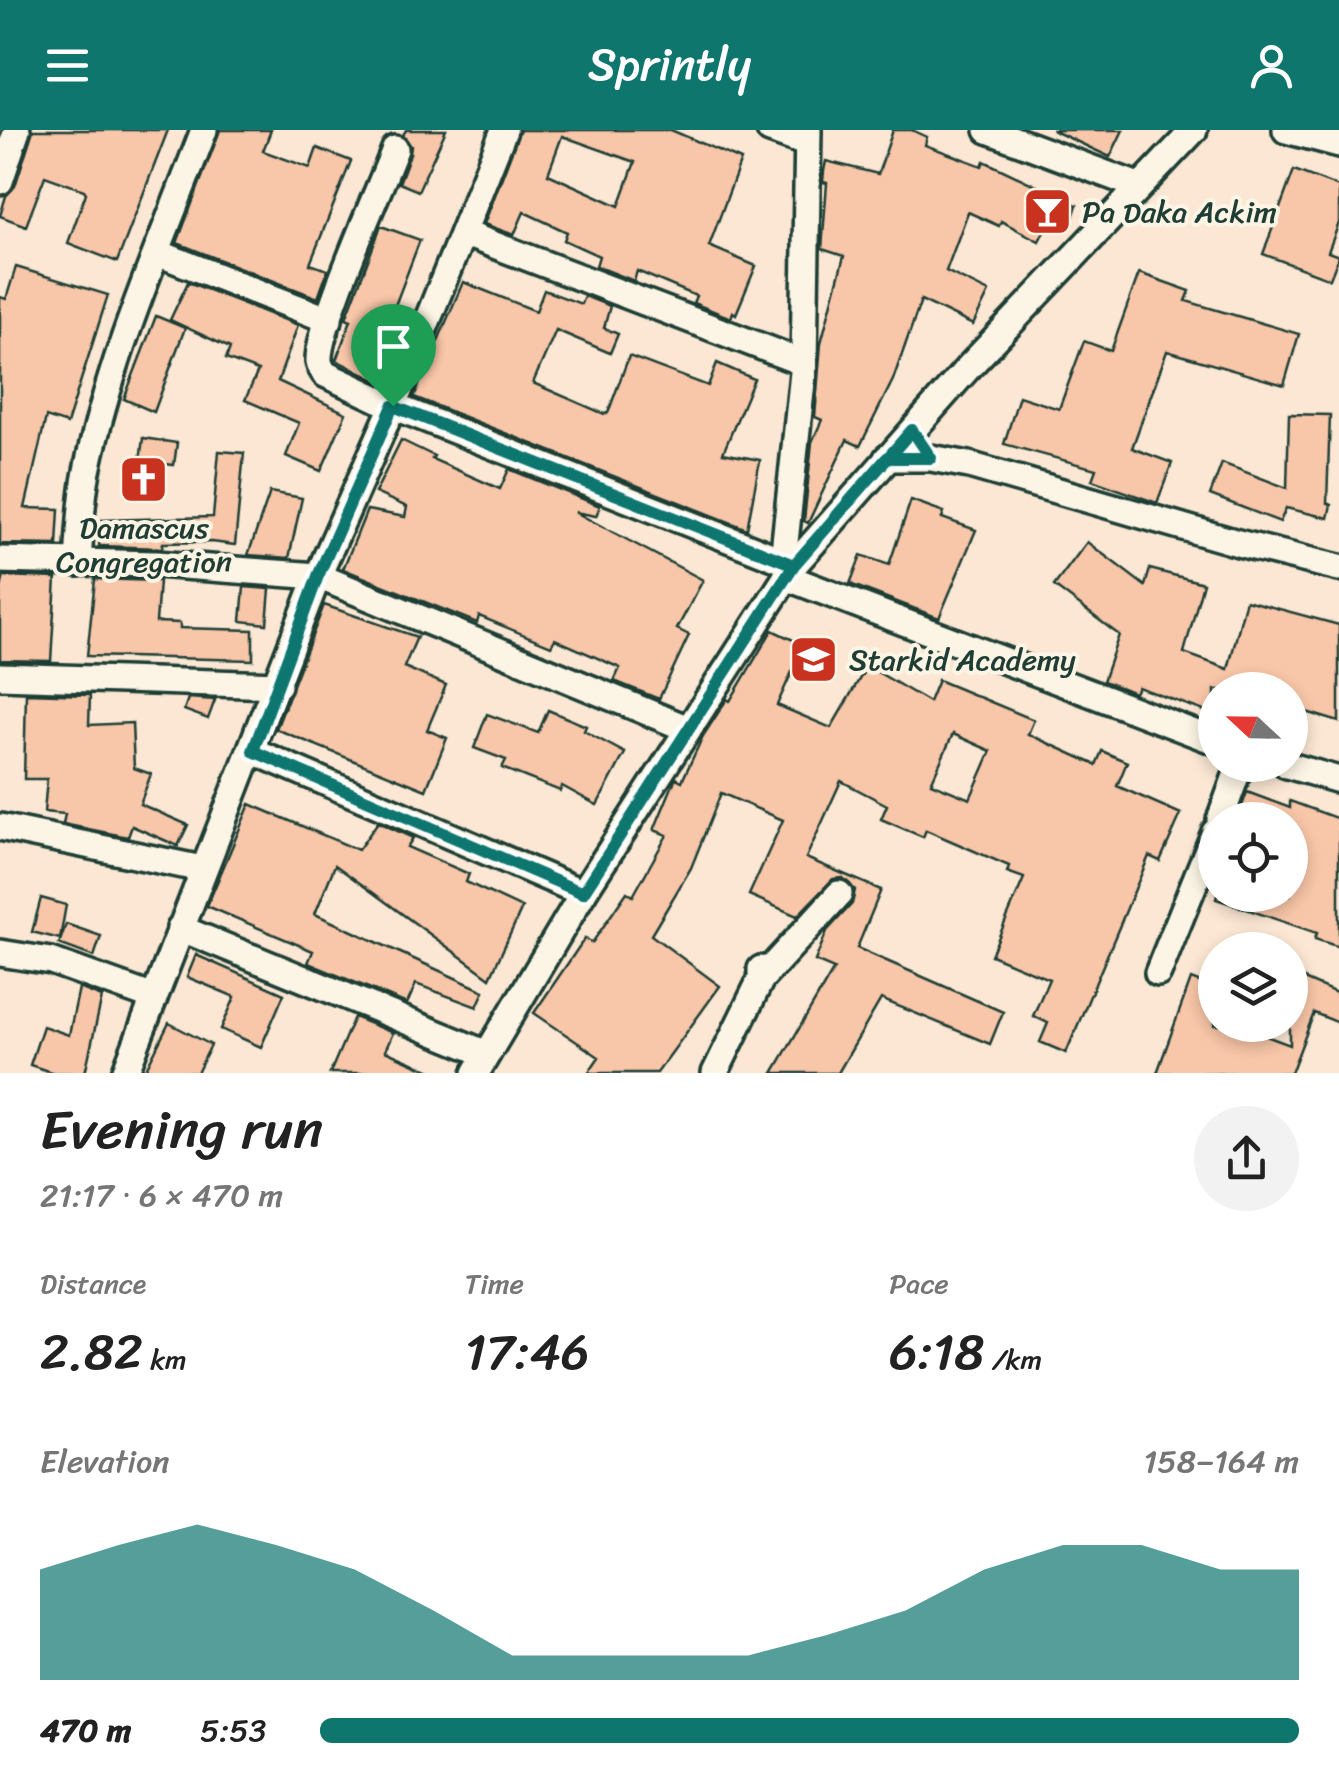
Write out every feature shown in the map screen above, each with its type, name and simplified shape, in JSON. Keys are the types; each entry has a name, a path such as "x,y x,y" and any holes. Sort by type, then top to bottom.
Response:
{"street":[{"path":"0,181 18,130"},
{"path":"78,563 86,476 96,434 204,130"},
{"path":"125,1073 318,576 393,406 504,130"},
{"path":"770,130 807,136 804,364 788,568"},
{"path":"988,130 1138,186"},
{"path":"180,928 482,1064 583,893 788,568 1138,186 1194,130"},
{"path":"1286,130 1339,144"},
{"path":"396,149 329,320 319,364 325,374 393,406 1198,734"},
{"path":"463,234 804,364"},
{"path":"158,252 329,320"},
{"path":"912,430 931,458"},
{"path":"887,458 931,458 969,464 1238,543 1339,568"},
{"path":"0,560 318,576 686,728"},
{"path":"0,676 278,685"},
{"path":"253,751 583,893"},
{"path":"1308,771 1339,780"},
{"path":"0,827 202,868"},
{"path":"1158,973 1198,874"},
{"path":"715,1073 761,974 839,894"},
{"path":"0,952 51,961 154,998"}],"building":[{"path":"33,130 168,130 117,262 68,243 84,190 45,176 26,226 0,216 6,196 15,186"},
{"path":"220,130 271,130 263,151 310,168 317,148 351,161 310,264 328,270 318,298 177,243"},
{"path":"406,130 446,130 418,191 399,183 410,154 411,146 403,135"},
{"path":"520,130 671,130 741,160 709,246 756,266 731,318 693,303 696,296 637,271 634,281 596,266 599,256 564,240 567,232 524,212 514,235 484,224","holes":["562,136 635,162 619,206 548,174"]},
{"path":"893,130 912,130 927,137 925,145 982,166 984,161 1077,205 1070,227 1050,219 1039,241 1001,221 999,226 968,212 946,271 989,292 973,325 921,300 893,380 860,446 847,440 808,523 804,521 812,442 822,420 815,417 821,343 844,256 822,249 826,161 878,174"},
{"path":"1052,130 1123,130 1110,157"},
{"path":"1294,170 1339,187 1339,223 1328,252 1339,256 1330,279 1263,254"},
{"path":"381,226 420,240 373,363 390,370 384,384 336,360 351,320 346,318"},
{"path":"16,267 108,295 67,424 46,417 25,508 59,509 57,545 0,544 0,297 6,299"},
{"path":"1139,273 1190,291 1186,301 1299,334 1284,385 1167,351 1132,448 1172,463 1157,503 1092,480 1096,469 1004,444 1019,396 1059,409 1084,341 1111,351"},
{"path":"188,282 298,325 278,381 346,413 321,471 286,456 299,423 245,400 258,371 226,359 230,348 170,320"},
{"path":"463,282 536,311 544,290 581,304 584,296 610,306 604,328 618,334 610,353 556,330 533,383 604,414 608,413 629,356 708,386 717,363 754,379 723,453 760,460 747,529 414,397"},
{"path":"156,316 185,328 154,412 124,399"},
{"path":"1289,414 1330,415 1328,518 1286,508 1280,522 1210,495 1222,463 1287,488"},
{"path":"143,438 177,443 174,465 140,461"},
{"path":"401,440 434,456 432,459 500,489 509,469 600,506 596,516 575,512 703,580 677,629 689,635 659,699 614,681 620,668 555,639 551,646 479,616 477,623 343,569 367,510 405,517 407,507 375,493"},
{"path":"219,451 244,453 235,545 212,542 163,543 162,548 99,546 102,520 213,517"},
{"path":"270,492 302,498 289,558 248,555"},
{"path":"911,500 944,512 942,518 976,530 939,618 850,584 861,555 889,565"},
{"path":"1087,542 1145,586 1150,569 1203,583 1184,653 1228,669 1246,600 1339,625 1339,722 1308,713 1308,672 1198,672 1198,709 1138,687 1135,693 1103,681 1119,635 1054,586"},
{"path":"4,576 56,578 51,661 0,660 0,592"},
{"path":"95,579 159,581 156,622 180,623 180,628 253,630 253,660 87,656"},
{"path":"244,587 270,589 267,624 241,621"},
{"path":"324,605 417,637 404,667 446,685 427,730 447,738 426,790 276,729"},
{"path":"772,630 804,645 777,705 831,728 867,666 929,702 938,680 1034,720 1028,734 1096,765 1102,751 1127,762 1117,786 1181,814 1160,861 1149,856 1066,1053 1040,1042 1048,1023 1033,1016 1049,979 991,955 1024,878 1007,872 1009,866 926,830 923,837 881,819 887,805 841,781 806,858 881,890 857,948 1003,1012 990,1044 881,999 838,1073 773,1073 834,969 815,961 827,931 852,904 855,890 843,878 833,879 797,916 749,895 783,820 721,793 691,868 651,935 720,986 657,1073 588,1073 599,1057 534,1013 585,938 592,943 627,892 633,896 667,835 654,830 674,782 676,778 682,781 703,736 727,699 730,701","holes":["953,734 991,751 970,799 931,783"]},
{"path":"26,693 90,695 89,725 132,723 134,768 151,774 140,804 188,825 178,846 132,826 128,837 63,824 65,814 44,812 47,779 24,779"},
{"path":"188,698 215,700 208,719 184,710"},
{"path":"548,710 586,726 584,731 625,753 597,805 562,786 560,791 502,768 506,760 474,748 487,714 538,733"},
{"path":"1247,792 1274,802 1243,802"},
{"path":"250,804 358,850 378,822 413,838 407,847 469,874 466,882 522,908 490,978 335,865 315,914 484,991 477,1007 416,984 407,1004 308,963 313,951 207,906"},
{"path":"1308,808 1339,819 1339,947 1315,939 1317,933 1255,912 1308,912"},
{"path":"41,898 66,905 60,939 32,932"},
{"path":"66,924 101,936 94,957 59,944"},
{"path":"196,955 284,994 261,1047 221,1029 235,997 187,977"},
{"path":"1191,979 1198,982 1198,1042 1303,1042 1291,1073 1157,1073"},
{"path":"1308,981 1339,994 1339,1023 1314,1013 1308,1029"},
{"path":"79,988 102,997 85,1073 54,1073 30,1065 43,1026 69,1035"},
{"path":"354,1017 393,1033 385,1051 436,1073 330,1073"},
{"path":"169,1023 211,1045 197,1073 144,1073"}],"place":[{"name":"Pa Daka Ackim","path":"1047,212"},
{"name":"Damascus Congregation","path":"144,479"},
{"name":"Starkid Academy","path":"814,660"}],"route":[{"path":"393,406 318,576 253,751 583,893 794,565 887,458 931,458 912,430 887,458 794,565 393,406"}]}
